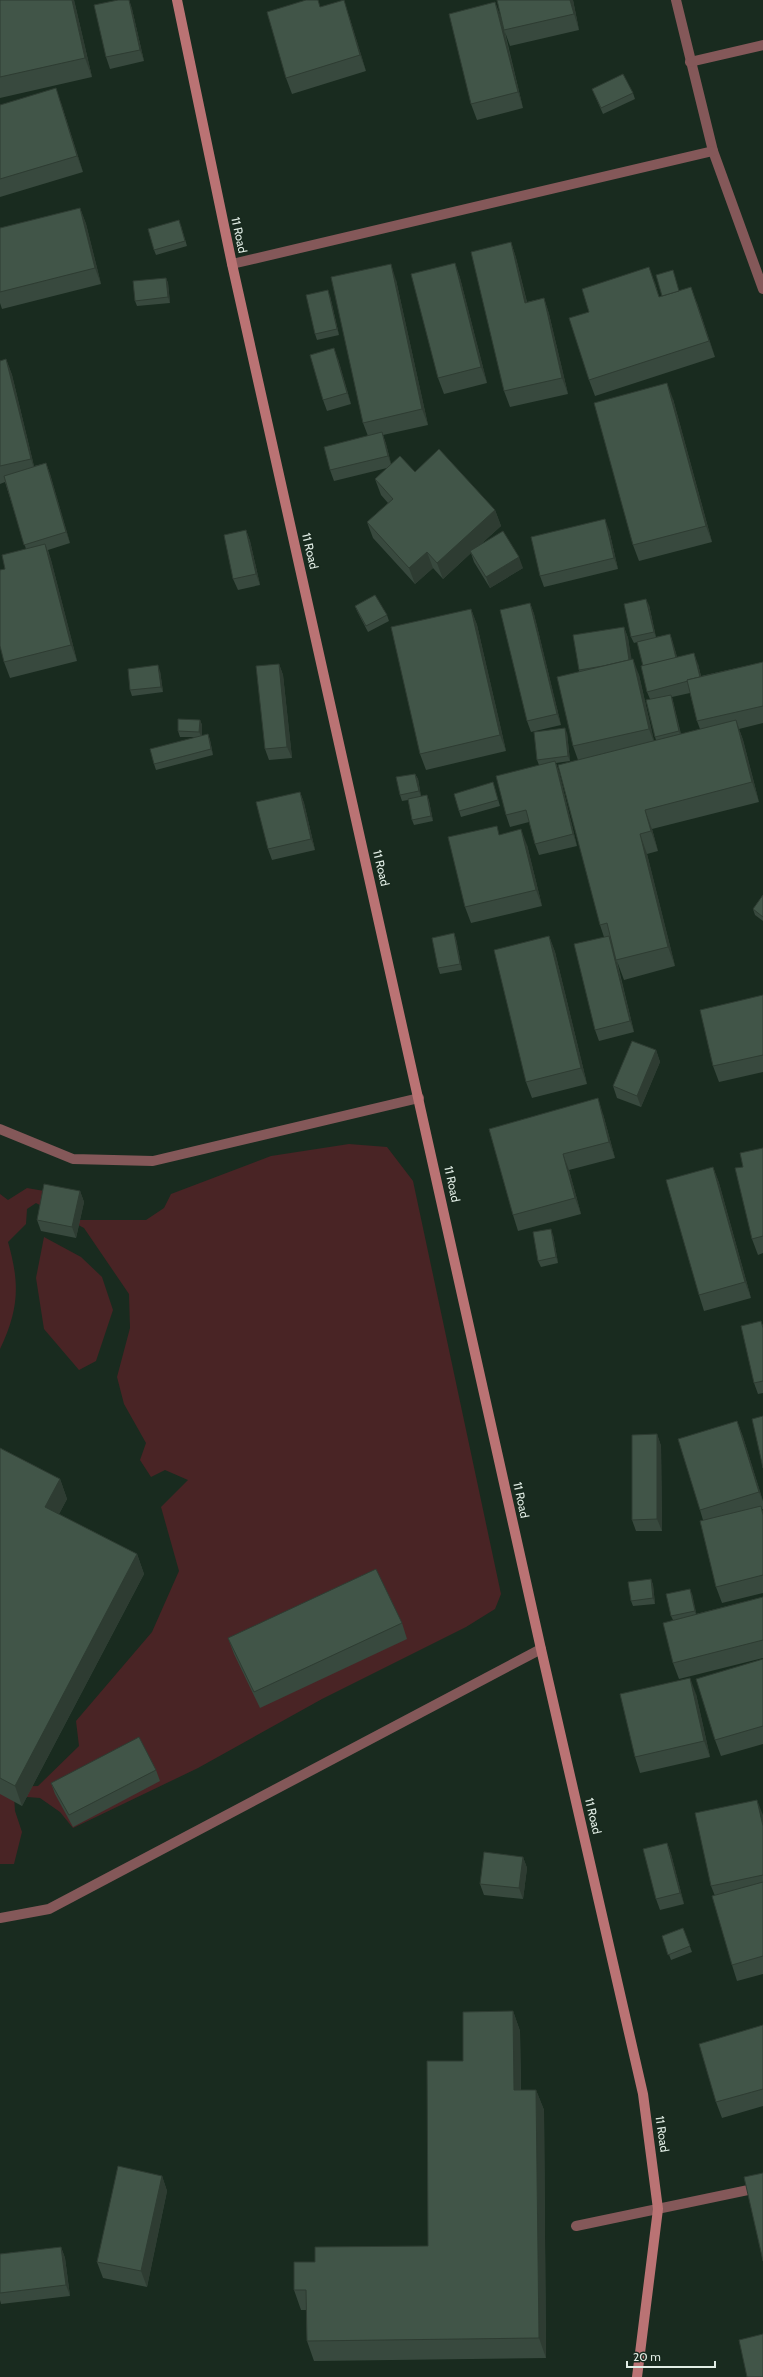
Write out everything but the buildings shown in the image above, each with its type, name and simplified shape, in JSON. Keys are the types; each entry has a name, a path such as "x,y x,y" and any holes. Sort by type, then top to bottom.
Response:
{"street":[{"name":"11 Road","path":"177,0 232,264 541,1649 643,2094 658,2209 637,2377"},
{"path":"676,0 713,151 763,289"},
{"path":"690,62 763,45"},
{"path":"232,264 713,151"},
{"path":"0,1130 73,1159 153,1160 419,1098"},
{"path":"0,1918 49,1909 541,1649"},
{"path":"576,2226 763,2187"}],"shaded area":[{"path":"349,1144 387,1147 413,1181 501,1594 495,1609 466,1627 322,1699 198,1768 73,1828 60,1812 40,1798 14,1796 15,1811 22,1832 14,1864 0,1864 0,1787 38,1786 79,1746 76,1721 152,1632 179,1571 161,1507 188,1480 165,1470 151,1477 140,1460 146,1443 124,1404 117,1377 130,1328 129,1294 84,1228 36,1203 27,1209 26,1224 8,1242 16,1284 16,1296 11,1321 0,1349 0,1194 8,1200 27,1188 50,1192 77,1220 146,1220 164,1208 171,1194 271,1156"},
{"path":"44,1237 81,1257 102,1277 113,1310 96,1361 79,1370 44,1329 36,1278"}]}
